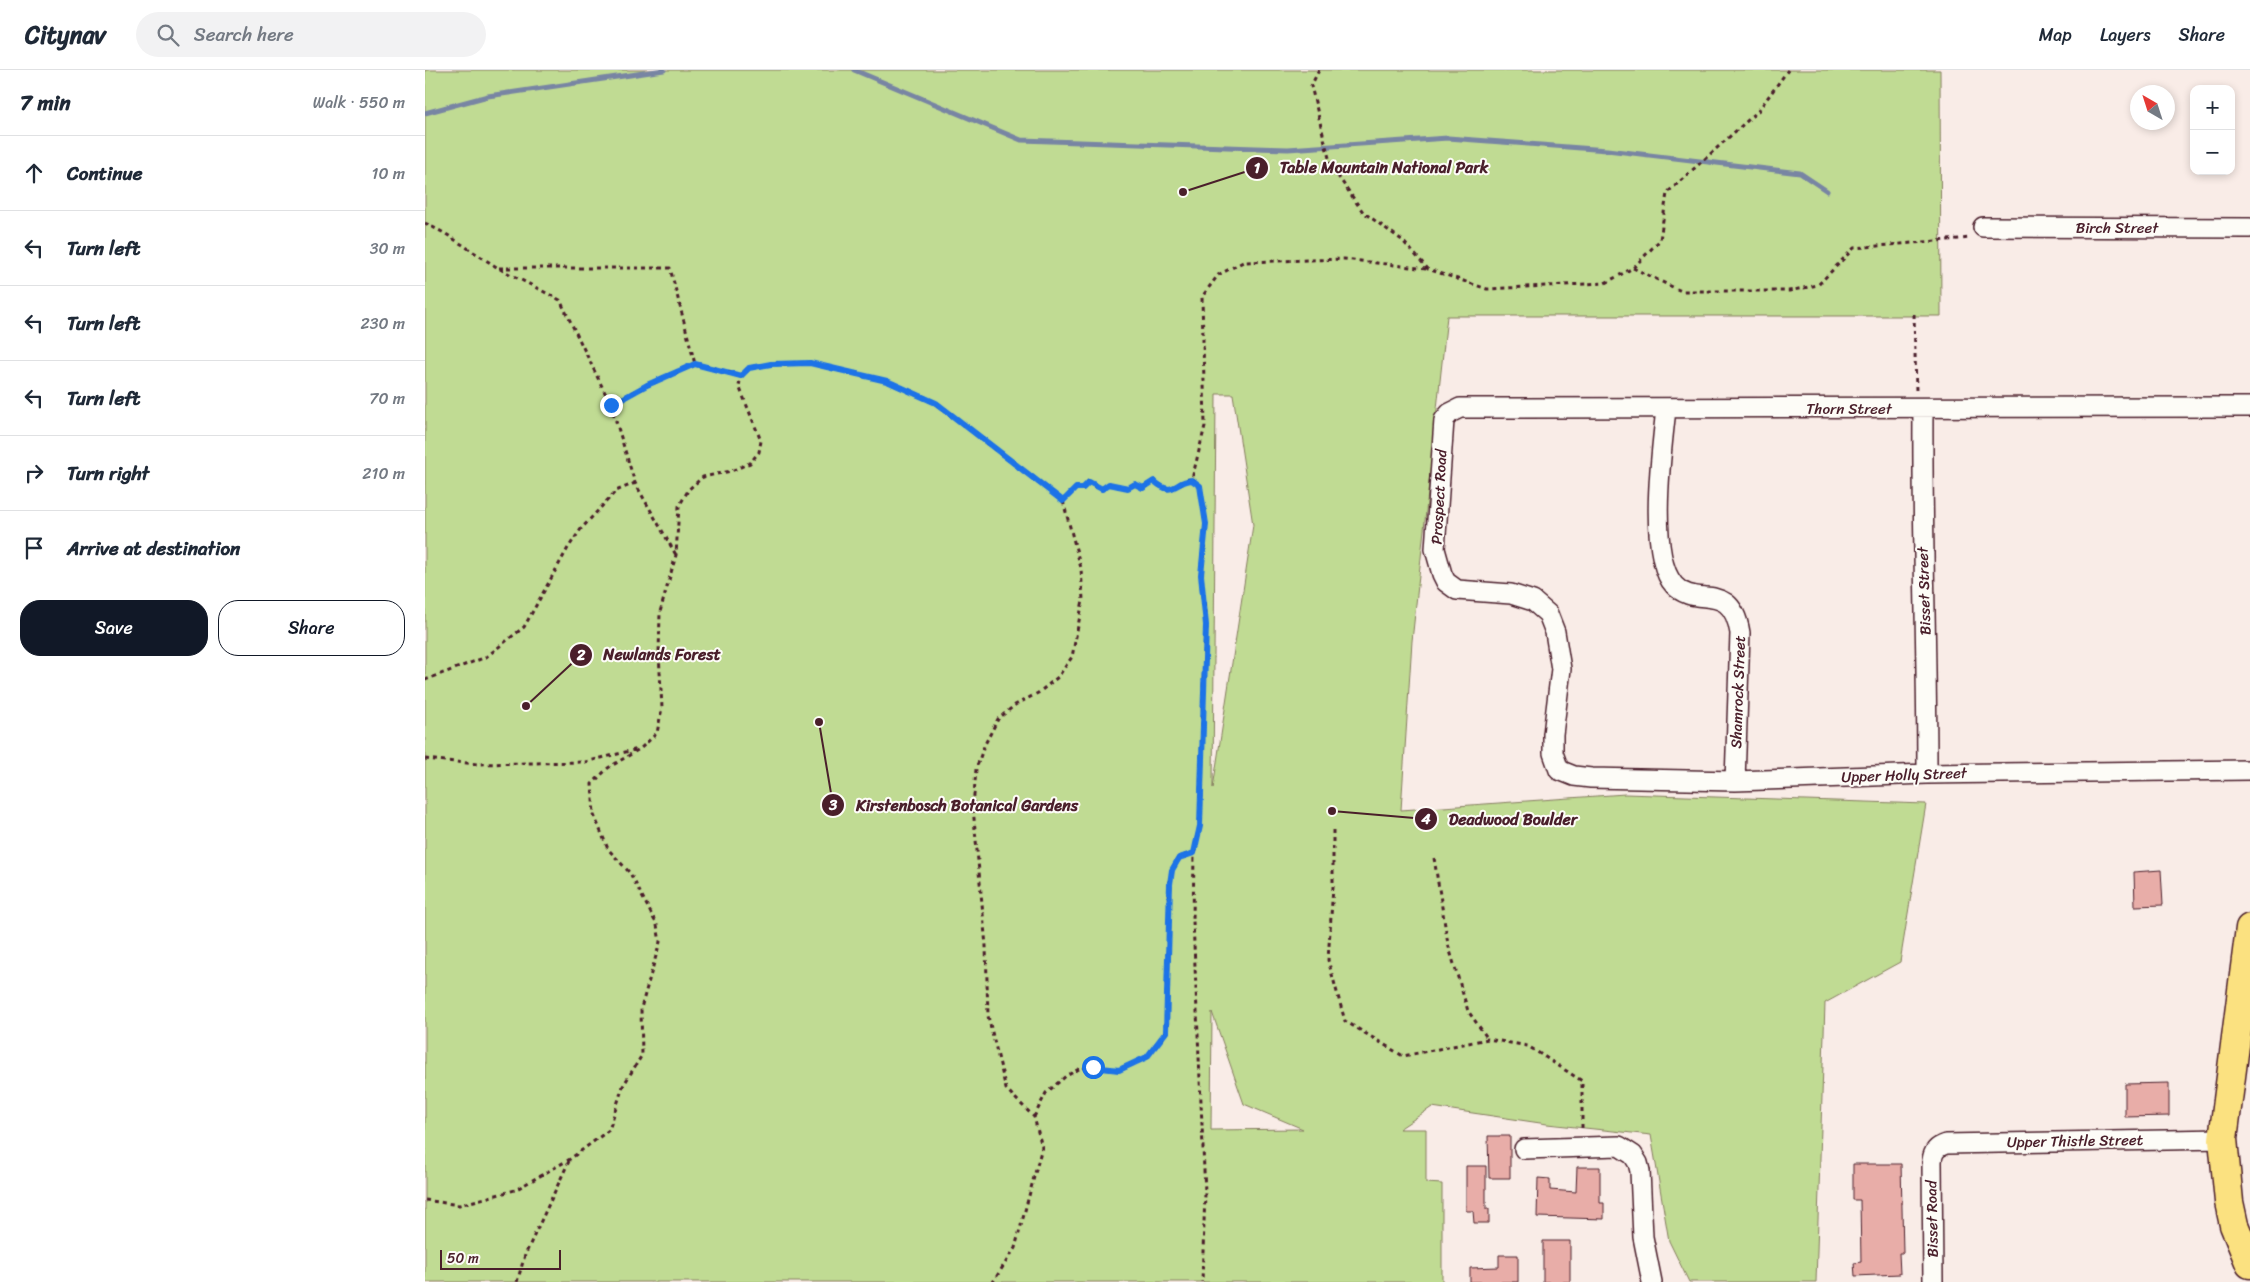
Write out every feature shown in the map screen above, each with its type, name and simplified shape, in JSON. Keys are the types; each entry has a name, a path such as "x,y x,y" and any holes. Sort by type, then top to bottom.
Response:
{"main road":[{"path":"2250,928 2223,1138 2229,1202 2234,1225 2250,1264"}],"street":[{"name":"Birch Street","path":"1983,227 2250,228"},
{"name":"Thorn Street","path":"1450,413 1460,408 1920,409 2250,407"},
{"name":"Shamrock Street","path":"1666,409 1657,488 1660,536 1667,573 1679,590 1696,596 1712,596 1723,601 1733,610 1738,620 1740,633 1735,781"},
{"name":"Bisset Street","path":"1920,409 1927,676 1927,774"},
{"name":"Prospect Road","path":"1450,413 1444,420 1442,431 1435,549 1442,574 1446,582 1457,590 1463,592 1511,594 1533,602 1547,614 1555,632 1561,669 1553,734 1553,753 1559,770"},
{"name":"Upper Holly Street","path":"1559,770 1574,776 1591,778 1735,781 1927,774 2250,770"},
{"name":"Upper Thistle Street","path":"1932,1155 1939,1147 1946,1144 2223,1138"},
{"path":"1525,1149 1619,1146 1633,1155 1638,1162 1643,1237 1652,1282"},
{"name":"Bisset Road","path":"1932,1155 1933,1282"}],"path":[{"path":"1319,70 1311,86 1331,166 1363,212 1402,240 1428,269"},
{"path":"1192,480 1205,426 1202,297 1218,275 1243,262 1335,259 1428,269 1487,289 1605,283 1633,268 1660,240 1667,192 1758,111 1788,70"},
{"path":"425,223 446,234 498,268 560,300 611,405 635,483 676,555"},
{"path":"1633,268 1681,291 1789,291 1818,285 1854,248 1982,238 1983,227"},
{"path":"498,268 670,268 695,364"},
{"path":"1914,314 1920,409"},
{"path":"425,1200 459,1205 515,1190 570,1158 609,1130 623,1086 642,1055 641,1008 660,942 657,925 630,873 608,849 594,814 592,784 609,768 641,748 657,732 662,708 659,654 660,612 676,555 679,506 689,489 703,477 731,471 750,464 759,452 761,441 752,414 739,386 741,376 749,368 757,366 810,363 887,381 936,403 1063,501 1081,568 1083,600 1072,657 1058,677 1038,693 1015,705 998,719 984,746 976,769 973,808 984,927 988,1016 1006,1089 1034,1117 1042,1147 1015,1248 993,1282"},
{"path":"611,405 647,385 695,364 741,376"},
{"path":"1063,501 1076,488 1083,488 1089,482 1102,489 1109,484 1128,488 1135,484 1143,488 1154,481 1163,489 1169,490 1192,480"},
{"path":"1192,480 1200,486 1206,524 1201,575 1206,625 1200,826 1194,853 1193,921 1205,1193 1202,1282"},
{"path":"425,680 486,657 524,627 581,528 616,491 635,483"},
{"path":"425,759 477,764 585,762 641,748"},
{"path":"1333,830 1333,887 1328,960 1345,1021 1403,1056 1487,1039 1528,1046 1581,1081 1581,1147"},
{"path":"1034,1117 1046,1093 1066,1076 1079,1069 1093,1067 1119,1070 1147,1057 1166,1032 1172,870 1179,858 1194,853"},
{"path":"1434,858 1448,944 1468,1011 1487,1039"},
{"path":"517,1282 529,1247 570,1158"}],"green space":[{"path":"425,70 1940,70 1941,316 1447,316 1412,641 1401,810 1625,794 1926,804 1900,962 1825,1003 1816,1282 1689,1282 1669,1241 1651,1135 1547,1124 1432,1107 1399,1129 1426,1129 1426,1183 1442,1184 1442,1282 425,1282","holes":["1216,394 1233,394 1253,525 1213,788","1212,1012 1244,1104 1303,1129 1211,1130"]}],"building":[{"path":"2161,870 2163,905 2135,906 2134,872"},
{"path":"2169,1083 2169,1116 2125,1117 2125,1084"},
{"path":"1488,1136 1510,1136 1510,1178 1489,1178"},
{"path":"1853,1164 1901,1164 1903,1253 1899,1253 1900,1274 1855,1276 1854,1263 1861,1262 1860,1200 1853,1200"},
{"path":"1466,1166 1486,1166 1486,1209 1489,1209 1489,1223 1474,1223 1473,1211 1466,1211"},
{"path":"1577,1167 1600,1167 1600,1203 1604,1203 1604,1219 1537,1217 1538,1178 1550,1179 1550,1190 1576,1192"},
{"path":"1543,1241 1570,1241 1570,1282 1543,1282"},
{"path":"1499,1255 1518,1255 1518,1282 1470,1282 1470,1268 1499,1267"}],"waterway":[{"path":"425,113 488,96 664,70"},
{"path":"854,70 1021,140 1288,149 1448,138 1607,150 1800,173 1827,191"}],"place":[{"name":"Table Mountain National Park","path":"1183,192"},
{"name":"Newlands Forest","path":"526,706"},
{"name":"Kirstenbosch Botanical Gardens","path":"819,722"},
{"name":"Deadwood Boulder","path":"1332,811"}],"route":[{"path":"611,405 647,385 695,364 741,376 749,368 771,364 810,363 852,371 887,381 936,403 1063,501 1076,488 1083,488 1089,482 1102,489 1109,484 1128,488 1135,484 1143,488 1154,481 1163,489 1169,490 1188,480 1192,480 1200,486 1206,524 1201,575 1206,625 1199,785 1200,826 1194,853 1185,854 1179,858 1172,870 1166,1032 1147,1057 1119,1070 1093,1067"}]}
